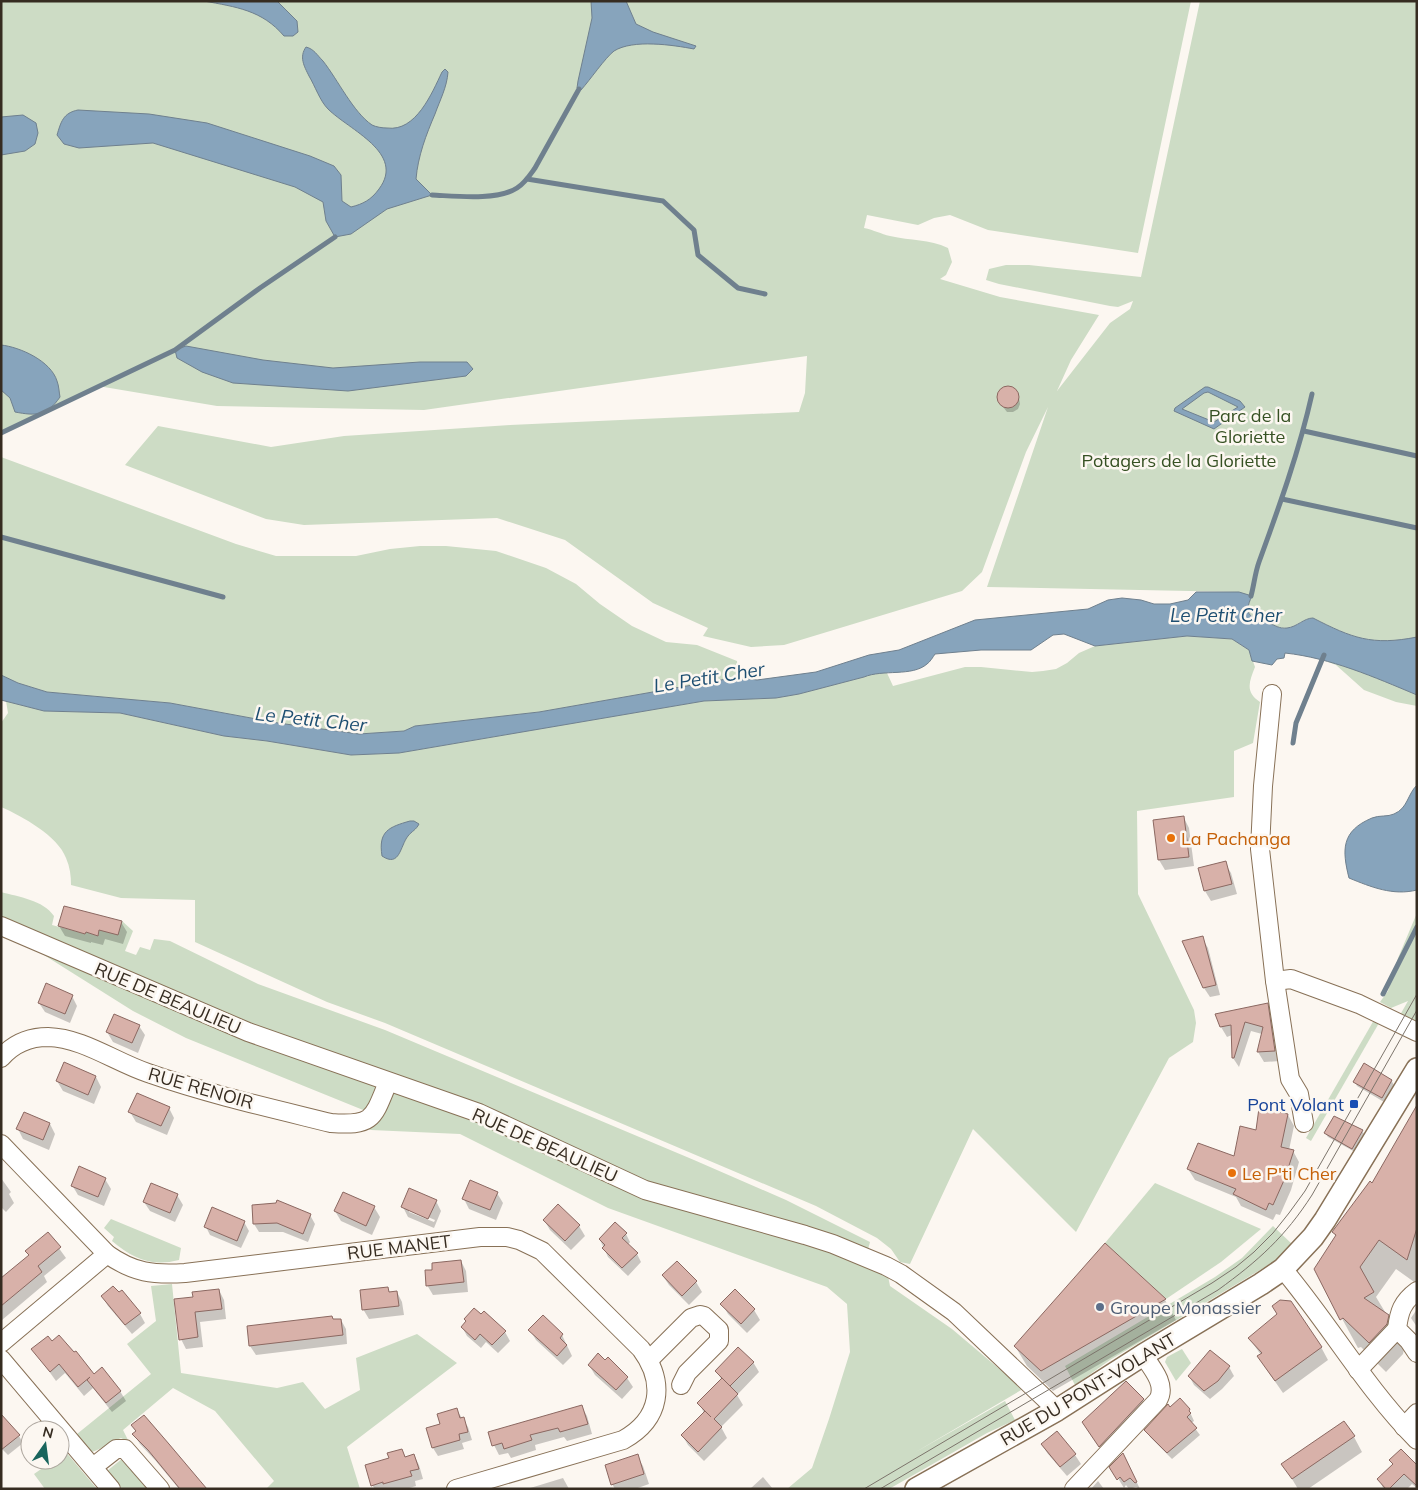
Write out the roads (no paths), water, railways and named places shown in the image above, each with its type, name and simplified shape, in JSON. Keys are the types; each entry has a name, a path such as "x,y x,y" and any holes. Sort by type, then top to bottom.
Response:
{"main road":[{"name":"RUE DU PONT-VOLANT","path":"916,1489 1057,1410 1283,1270 1325,1220 1417,1069"}],"street":[{"path":"1272,694 1260,849 1275,981 1290,1079 1299,1094 1304,1124"},
{"name":"RUE DE BEAULIEU","path":"1,926 248,1032 479,1113 646,1190 805,1235 833,1244 886,1266 902,1274 954,1312 1057,1410"},
{"path":"1275,981 1291,979 1359,1004 1417,1032"},
{"name":"RUE RENOIR","path":"1,1058 7,1051 24,1041 37,1038 60,1038 77,1043 142,1071 192,1088 331,1123 362,1123 373,1114 380,1103 388,1082"},
{"path":"1,1144 108,1254 1,1343"},
{"name":"RUE MANET","path":"108,1254 117,1261 137,1270 162,1274 232,1268 493,1236 513,1239 542,1251 649,1360 656,1380 656,1401 647,1421 633,1434 623,1440 456,1489"},
{"path":"1283,1270 1314,1308 1378,1397 1417,1440"},
{"path":"1358,1370 1397,1330 1398,1315 1403,1303 1417,1291"},
{"path":"649,1360 691,1318 700,1314 704,1316 719,1330 719,1341 687,1373 681,1385"},
{"path":"1397,1330 1410,1341 1417,1353"},
{"path":"1074,1489 1161,1395 1160,1384 1143,1355"},
{"path":"1,1359 111,1489"},
{"path":"1404,1426 1417,1412"},
{"path":"93,1467 116,1449 125,1449 160,1489"}],"water":[{"path":"204,1 277,1 297,21 298,32 293,36 284,36 267,20 248,11"},
{"path":"591,1 626,1 636,24 653,32 696,46 694,49 653,44 622,47 610,54 581,90 577,88 592,18"},
{"path":"306,47 323,61 358,112 372,125 379,127 397,128 415,118 428,100 442,72 445,69 448,72 443,93 423,146 417,170 416,179 432,195 387,209 351,234 335,237 326,221 323,202 295,187 153,143 79,148 64,144 57,135 61,122 66,116 78,110 149,114 207,123 310,156 334,166 341,175 342,201 351,207 370,199 376,193 385,176 385,164 380,153 372,143 337,117 322,102 304,65 303,54"},
{"path":"23,115 36,123 38,133 35,144 25,151 1,155 1,117"},
{"path":"1,345 9,346 34,356 42,361 54,374 58,383 60,397 46,411 35,414 15,412 10,398 1,390"},
{"path":"186,346 263,360 333,368 420,362 467,362 473,369 466,376 348,391 233,383 202,372 177,358 175,350"},
{"path":"1205,387 1240,401 1245,407 1214,429 1174,411 1175,408","holes":["1208,392 1238,407 1214,422 1182,409"]},
{"name":"Le Petit Cher","path":"1196,592 1239,592 1252,596 1248,608 1250,615 1253,618 1282,628 1291,627 1313,618 1339,631 1363,638 1387,641 1417,637 1417,695 1352,669 1319,659 1285,653 1284,658 1277,659 1272,665 1252,661 1249,650 1232,639 1187,636 1095,646 1064,634 1053,635 1031,650 981,650 935,654 921,668 905,672 880,673 799,694 776,698 704,701 399,753 351,755 224,736 120,713 44,711 1,700 1,675 18,683 47,692 170,703 278,723 359,734 404,731 415,726 539,712 738,677 757,680 816,672 869,655 899,650 975,620 1088,609 1108,600 1122,598 1141,600 1154,604 1170,604 1188,600"},
{"path":"1417,785 1417,890 1408,892 1391,891 1349,878 1345,850 1349,835 1362,823 1372,818 1392,815 1399,811 1405,805"},
{"path":"410,821 419,824 405,840 396,858 388,859 382,856 382,841 387,831 396,825"}],"waterway":[{"path":"432,195 464,197 499,195 520,186 535,168 579,89"},
{"path":"527,179 663,201 694,230 698,255 738,288 765,294"},
{"path":"1,433 175,350 260,288 335,237"},
{"path":"1251,596 1258,566 1295,458 1312,394"},
{"path":"1304,431 1417,456"},
{"path":"1282,499 1417,528"},
{"path":"1,537 223,597"},
{"path":"1293,743 1296,723 1324,655"},
{"path":"1383,994 1417,927"}],"tram line":[{"path":"864,1489 1212,1283 1254,1252 1273,1233 1305,1191 1417,994"},
{"path":"880,1489 1218,1290 1246,1269 1281,1236 1312,1195 1417,1010"}],"place":[{"name":"La Pachanga","path":"1171,838"},
{"name":"Pont Volant","path":"1354,1104"},
{"name":"Le P'ti Cher","path":"1232,1173"},
{"name":"Groupe Monassier","path":"1100,1307"}],"park label":[{"name":"Parc de la Gloriette","path":"1250,425"},
{"name":"Potagers de la Gloriette","path":"1179,460"}]}
